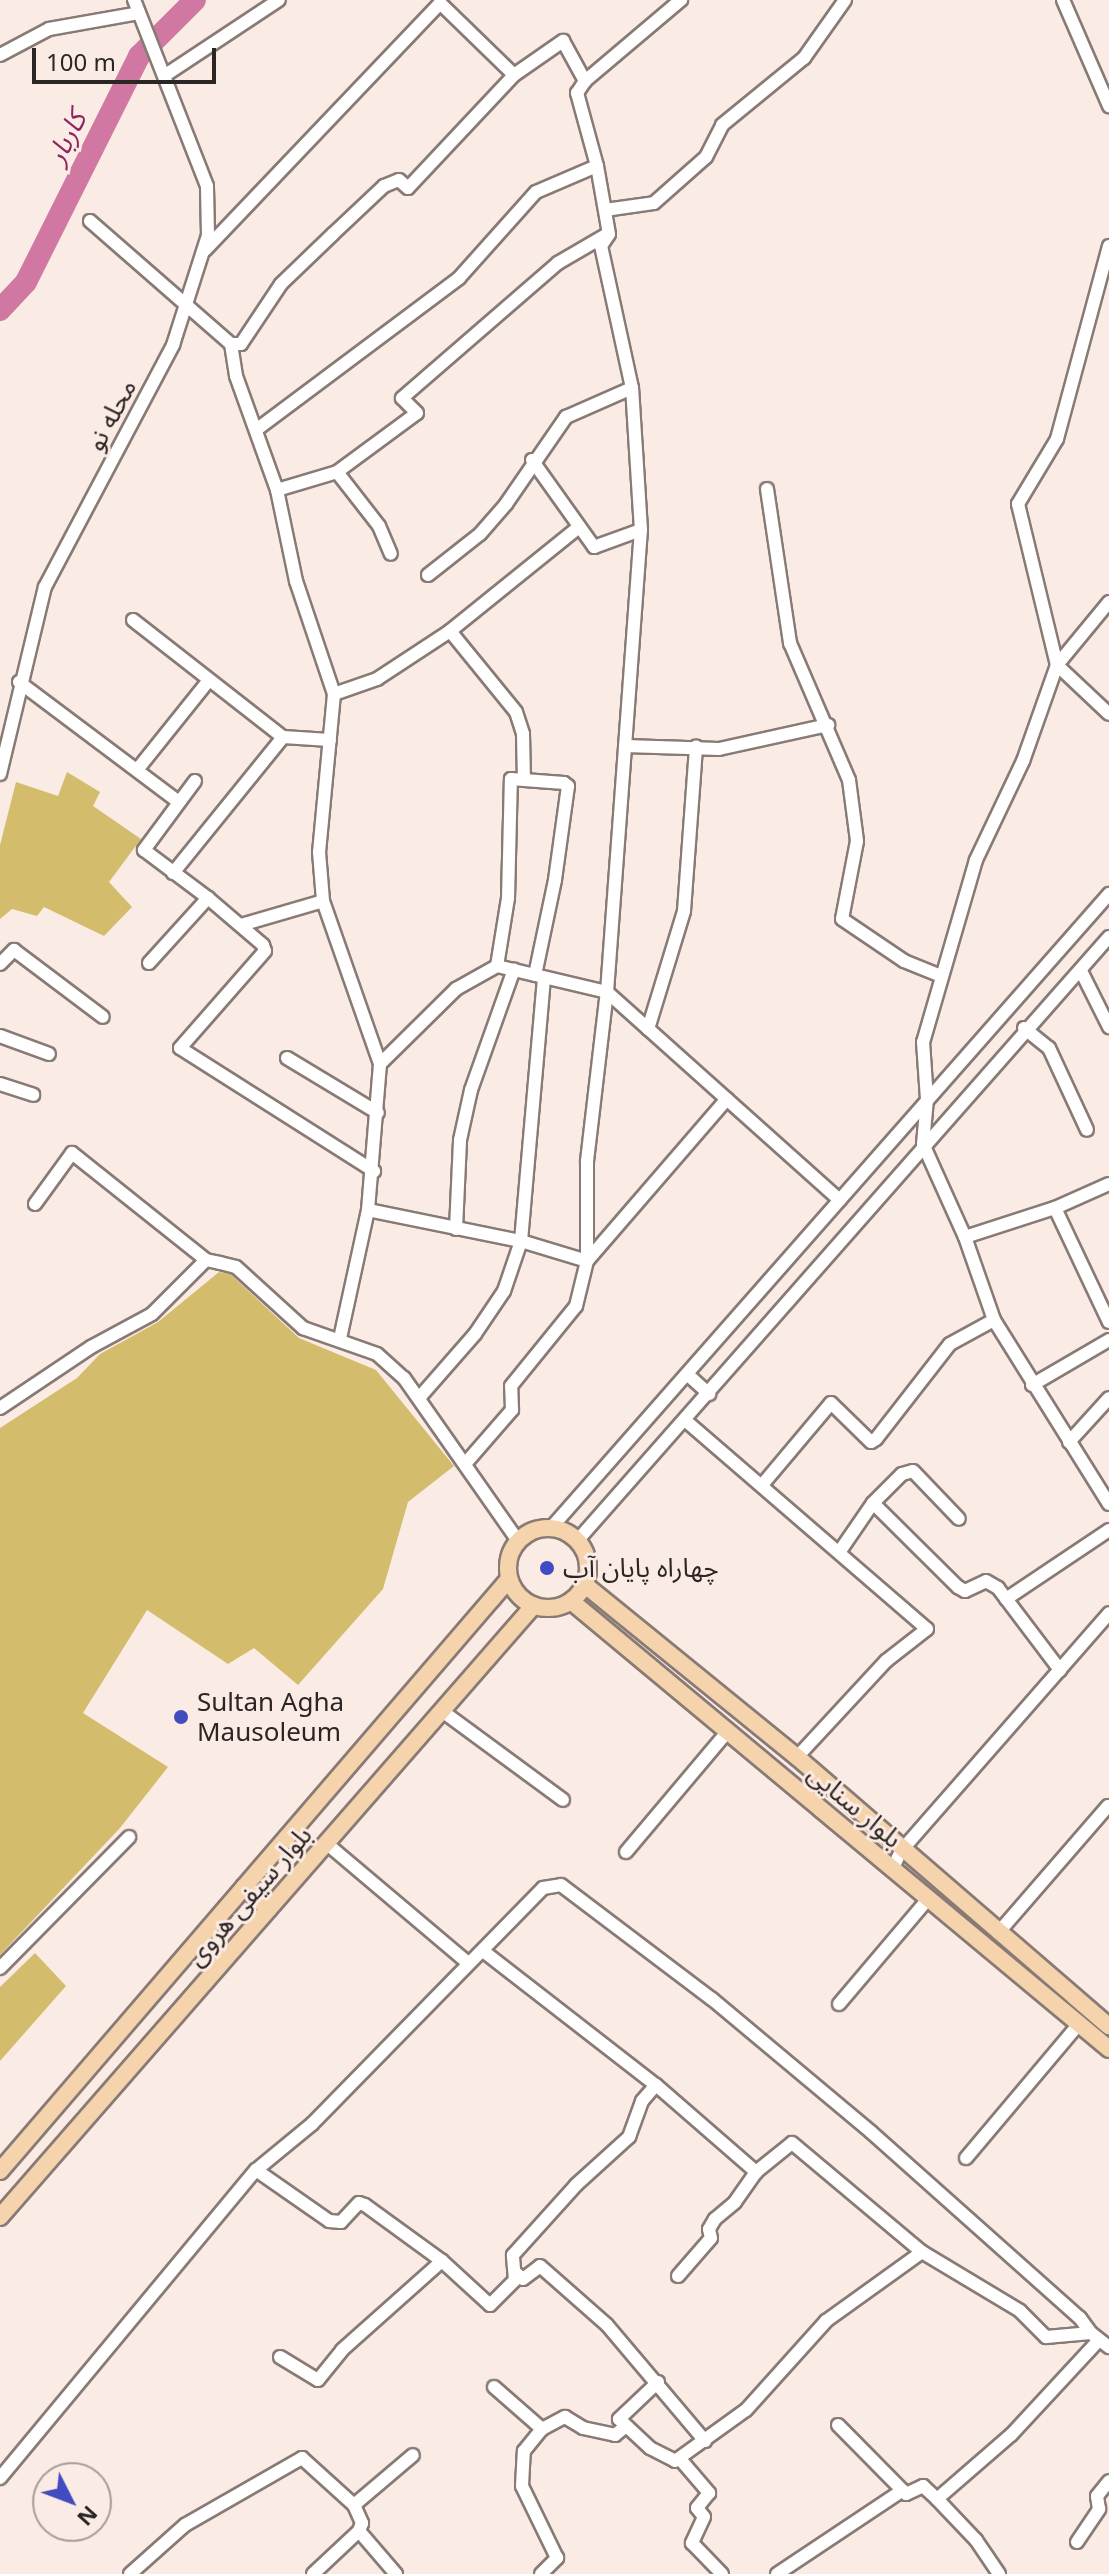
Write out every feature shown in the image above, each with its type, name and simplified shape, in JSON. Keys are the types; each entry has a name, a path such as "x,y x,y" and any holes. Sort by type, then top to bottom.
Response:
{"main road":[{"path":"551,1528 577,1541 587,1561 584,1584 571,1601 559,1606 534,1605 509,1579 511,1553 518,1541 551,1528"},
{"name":"بلوار سیفی هروی","path":"0,2171 509,1579"},
{"name":"بلوار سنایی","path":"584,1584 797,1757 901,1851 1109,2026"},
{"name":"بلوار سنایی","path":"571,1601 1109,2049"},
{"name":"بلوار سیفی هروی","path":"0,2217 534,1605"},
{"path":"244,1887 269,1909"}],"street":[{"name":"محله نو","path":"0,774 3,742 45,587 190,305 203,252 207,186 167,74 134,0"},
{"path":"167,74 279,0"},
{"path":"465,1464 512,1410 511,1386 576,1306 587,1261 587,1161 607,992 641,530 632,388 601,246 609,234 597,166 577,93 585,81 681,0"},
{"path":"605,210 654,203 706,157 722,125 804,58 845,0"},
{"path":"1063,0 1109,106"},
{"path":"203,252 440,3 514,75"},
{"path":"0,55 49,29 140,16"},
{"path":"231,344 241,344 281,284 333,234 384,186 399,180 408,188 514,75 563,41 585,81"},
{"path":"256,430 459,278 536,192 597,166"},
{"path":"90,221 190,305 231,344 236,376 277,490 296,581 334,694 319,852 323,901 380,1064 374,1171 340,1338"},
{"path":"277,490 337,472 417,413 402,398 558,263 609,234"},
{"path":"1109,246 1057,439 1018,504 1057,665 1109,714"},
{"path":"428,575 480,534 506,504 532,460 566,417 632,388"},
{"path":"532,460 594,547 641,530"},
{"path":"337,472 379,526 391,554"},
{"path":"767,489 782,611 790,643 828,725 849,780 857,841 842,919 904,961 941,976"},
{"path":"334,694 377,679 450,631 579,527"},
{"path":"1109,602 1057,665 1023,761 976,860 923,1042 927,1099 923,1144 965,1237 994,1320 1109,1504"},
{"path":"133,620 283,737 330,740"},
{"path":"450,631 516,712 523,734 524,780"},
{"path":"137,770 209,680"},
{"path":"19,682 179,802"},
{"path":"625,746 719,749 828,725"},
{"path":"173,873 283,737"},
{"path":"648,1029 684,911 696,746"},
{"path":"419,1398 475,1334 504,1291 521,1241 540,976 568,786 511,779 508,898 497,966"},
{"path":"195,781 144,850 241,925 265,951 181,1043 181,1051 374,1171"},
{"path":"551,1528 1109,894"},
{"path":"149,963 208,898"},
{"path":"241,925 323,901"},
{"path":"577,1541 686,1421 1024,1028 1081,971 1109,937"},
{"path":"0,964 14,950 103,1017"},
{"path":"380,1064 449,995 497,966 607,992 840,1200"},
{"path":"456,1229 460,1140 471,1090 514,969"},
{"path":"1081,971 1109,1027"},
{"path":"1024,1028 1049,1048 1087,1130"},
{"path":"0,1036 49,1054"},
{"path":"287,1058 378,1113"},
{"path":"0,1084 33,1095"},
{"path":"587,1261 727,1099"},
{"path":"35,1204 74,1154 206,1260 236,1267 303,1328 340,1338 377,1354 419,1398 518,1541"},
{"path":"965,1237 1055,1208 1109,1184"},
{"path":"1055,1208 1109,1322"},
{"path":"368,1210 521,1241 587,1261"},
{"path":"0,1408 91,1347 152,1314 206,1260"},
{"path":"762,1485 831,1403 871,1442 876,1439 950,1344 994,1320"},
{"path":"1032,1385 1109,1340"},
{"path":"687,1374 709,1394"},
{"path":"1069,1442 1109,1398"},
{"path":"686,1421 927,1629 886,1661 797,1757"},
{"path":"840,1551 873,1503 898,1476 913,1471 959,1519"},
{"path":"873,1503 958,1587 965,1591 986,1581 1006,1599 1060,1670"},
{"path":"1006,1599 1109,1530"},
{"path":"893,1868 901,1851 1109,1613"},
{"path":"442,1711 563,1800"},
{"path":"626,1852 728,1731"},
{"path":"998,1933 1108,1806"},
{"path":"0,1968 129,1837"},
{"path":"326,1843 467,1962"},
{"path":"0,2478 256,2170 312,2124 467,1962 483,1951 543,1888 561,1885 712,1999 871,2132 1080,2318 1099,2341"},
{"path":"839,2004 929,1898"},
{"path":"483,1951 656,2085 756,2172"},
{"path":"966,2158 1079,2024"},
{"path":"256,2170 329,2221 341,2222 359,2203 365,2205 442,2261 490,2305 515,2280 513,2255 576,2185 629,2137 642,2101 656,2085"},
{"path":"678,2276 711,2238 709,2229 715,2219 735,2202 756,2172 792,2143 922,2252 1020,2311 1046,2337 1099,2341"},
{"path":"658,2382 620,2414 626,2426 666,2458 680,2459 775,2383 826,2321 922,2252"},
{"path":"280,2357 318,2380 342,2350 442,2261"},
{"path":"516,2273 523,2279 540,2266 607,2325 705,2441"},
{"path":"937,2499 1011,2435 1099,2341"},
{"path":"494,2387 542,2429"},
{"path":"541,2574 557,2558 530,2506 520,2468 524,2451 542,2429 565,2417 583,2428 615,2435 626,2426"},
{"path":"838,2425 910,2496 923,2486 976,2540 999,2574"},
{"path":"354,2505 413,2455"},
{"path":"130,2574 185,2525 302,2458 354,2505 359,2531 396,2574"},
{"path":"680,2459 709,2493 697,2508 704,2517 692,2543 722,2574"},
{"path":"1077,2542 1099,2509 1097,2496 1109,2481"},
{"path":"777,2574 903,2490"},
{"path":"313,2574 359,2531"}],"shaded area":[{"path":"67,772 100,792 93,806 141,839 109,882 132,907 104,936 44,907 37,916 12,909 0,919 0,845 16,782 58,796"},
{"path":"219,1272 230,1274 299,1338 376,1370 454,1466 408,1502 383,1589 298,1685 254,1648 228,1664 147,1610 83,1713 168,1767 120,1828 0,1955 0,1428 77,1378 100,1354 158,1322"},
{"path":"35,1953 66,1986 0,2061 0,1987"}],"waterway":[{"name":"کاربار","path":"0,310 26,282 139,56 195,0"}],"place":[{"name":"چهاراه پایان آب","path":"547,1568"},
{"name":"Sultan Agha Mausoleum","path":"181,1717"}]}
